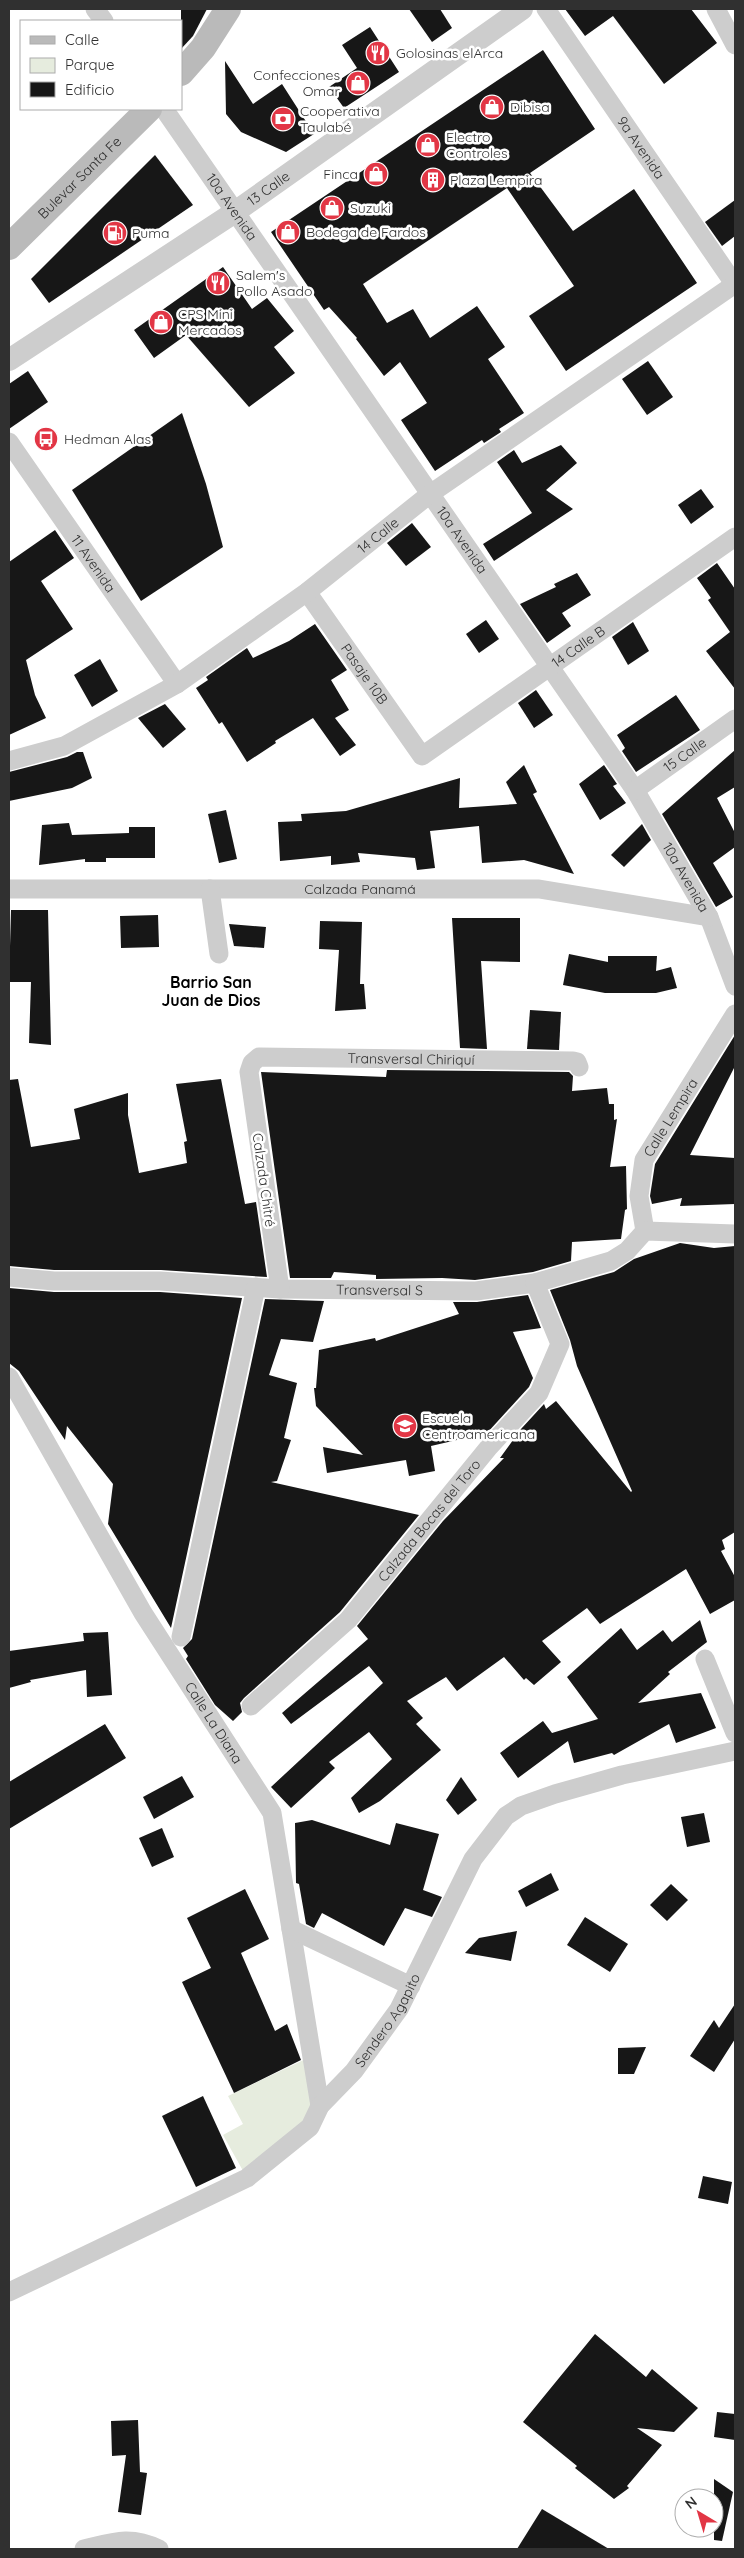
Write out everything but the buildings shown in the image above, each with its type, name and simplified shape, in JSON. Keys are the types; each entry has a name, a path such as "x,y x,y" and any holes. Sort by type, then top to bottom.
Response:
{"main road":[{"path":"182,72 203,48 228,9"},
{"name":"Bulevar Santa Fe","path":"9,247 148,110"}],"street":[{"path":"95,9 103,20"},
{"name":"13 Calle","path":"9,360 235,212 522,9"},
{"name":"9a Avenida","path":"546,9 735,284"},
{"path":"716,9 735,45"},
{"name":"10a Avenida","path":"165,110 635,790 709,917 735,986"},
{"name":"14 Calle","path":"9,761 64,746 177,684 307,592 430,494 735,284"},
{"name":"11 Avenida","path":"9,442 177,684"},
{"name":"14 Calle B","path":"422,756 735,537"},
{"name":"Pasaje 10B","path":"307,592 422,756"},
{"name":"15 Calle","path":"635,790 735,719"},
{"name":"Calzada Panamá","path":"9,889 539,889 709,917"},
{"path":"210,890 219,954"},
{"name":"Calle Lempira","path":"644,1231 639,1196 644,1160 735,1014"},
{"name":"Transversal Chiriquí","path":"248,1072 252,1063 259,1057 573,1060 579,1066"},
{"name":"Calzada Chitré","path":"248,1072 280,1288"},
{"path":"644,1231 735,1234"},
{"name":"Transversal S","path":"9,1277 54,1281 160,1281 280,1288 476,1291 535,1283 611,1261 627,1251 644,1231"},
{"name":"Calzada Bocas del Toro","path":"251,1706 348,1620 489,1447 539,1393 560,1344 535,1283"},
{"path":"181,1637 256,1287"},
{"name":"Calle La Diana","path":"9,1377 143,1613 272,1813 320,2106"},
{"path":"705,1659 735,1733"},
{"name":"Sendero Agapito","path":"9,2292 247,2178 310,2127 320,2106 354,2071 400,2009 473,1859 506,1816 521,1806 555,1794 622,1775 735,1751"},
{"path":"291,1929 411,1986"},
{"path":"84,2549 122,2539 148,2544 159,2549"}],"green space":[{"path":"312,2056 320,2106 247,2178 223,2135 243,2124 228,2096"}],"place":[{"name":"Golosinas elArca","path":"378,53"},
{"name":"Confecciones Omar","path":"358,83"},
{"name":"Dibisa","path":"492,107"},
{"name":"Cooperativa Taulabé","path":"283,119"},
{"name":"Electro Controles","path":"428,145"},
{"name":"Finca","path":"376,174"},
{"name":"Plaza Lempira","path":"433,180"},
{"name":"Suzuki","path":"332,208"},
{"name":"Bodega de Fardos","path":"288,232"},
{"name":"Puma","path":"115,233"},
{"name":"Salem's Pollo Asado","path":"218,283"},
{"name":"CPS Mini Mercados","path":"161,322"},
{"name":"Hedman Alas","path":"46,439"},
{"name":"Escuela Centroamericana","path":"405,1426"}],"district":[{"name":"Barrio San Juan de Dios","path":"211,991"}]}
